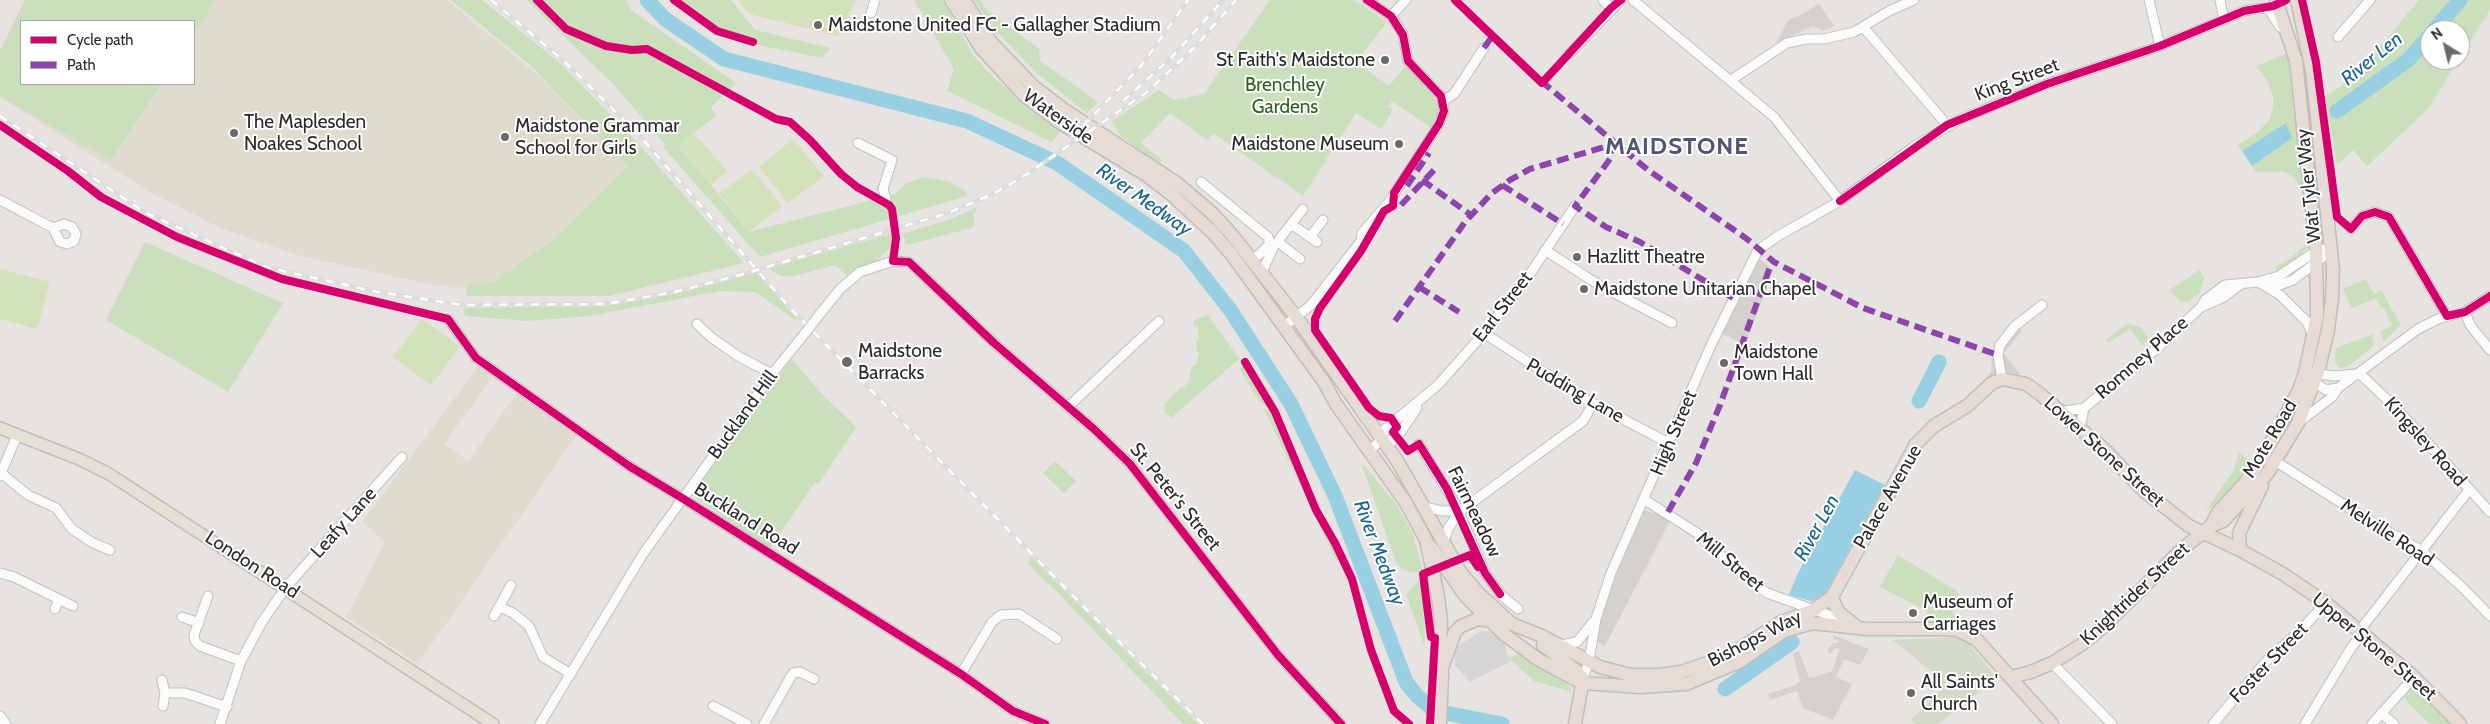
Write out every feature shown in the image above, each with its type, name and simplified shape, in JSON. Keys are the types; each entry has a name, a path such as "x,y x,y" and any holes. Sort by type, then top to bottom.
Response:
{"highway":[{"name":"Waterside","path":"951,0 981,48 1024,95 1059,122 1146,175 1193,213 1232,255 1283,327"},
{"name":"Waterside","path":"964,0 991,42 1033,86 1063,109 1177,183 1213,214 1253,260 1297,318"},
{"name":"Wat Tyler Way","path":"2276,0 2296,60 2314,254 2317,309 2305,373"},
{"name":"Wat Tyler Way","path":"2297,0 2312,71 2331,251 2332,298 2316,378"},
{"name":"Fairmeadow","path":"1297,318 1414,487 1443,544 1470,584 1512,624"},
{"path":"1283,327 1406,503 1426,540 1461,591 1489,620 1539,660 1582,685"},
{"name":"Mote Road","path":"2207,530 2218,512 2244,484 2263,457 2299,390 2305,373"},
{"name":"Mote Road","path":"2207,530 2227,517 2267,474 2298,423 2316,378"},
{"name":"Lower Stone Street","path":"2002,379 2026,384 2126,470 2144,491 2184,522 2207,530"},
{"name":"Palace Avenue","path":"1812,611 1832,597 1916,444 1934,426 1967,406 1992,382 2002,379"},
{"path":"2240,550 2239,533 2267,474"},
{"name":"Upper Stone Street","path":"2207,530 2283,574 2326,603 2414,677 2460,724"},
{"name":"Knightrider Street","path":"2011,677 2031,672 2069,654 2103,627 2181,550 2207,530"},
{"path":"1426,540 1438,596 1441,622 1440,724"},
{"path":"1832,597 1838,612 1853,625"},
{"name":"Bishops Way","path":"1525,631 1542,636 1556,646 1606,669 1631,675 1660,676 1681,672 1728,656 1781,622 1812,611"},
{"path":"1442,672 1455,632 1470,621 1489,620 1512,624 1525,631 1575,670 1582,685 1575,724"},
{"name":"Bishops Way","path":"1582,685 1640,687 1678,685 1699,680 1739,662 1776,636 1794,628 1813,624 1853,625"},
{"name":"Mill Street","path":"1853,625 1958,630 1977,640 2052,724"}],"main road":[{"name":"London Road","path":"0,428 79,459 109,474 286,587 493,724"}],"street":[{"path":"871,12 875,0"},
{"path":"1283,327 1297,318 1333,278 1361,241 1365,229 1394,193 1439,124 1444,111 1443,101 1434,88 1408,61 1403,35 1391,16 1367,0"},
{"path":"1391,16 1406,0"},
{"path":"1603,0 1611,8"},
{"path":"1570,53 1611,8 1622,0"},
{"path":"1633,0 1732,80 1780,123 1840,201"},
{"path":"1732,80 1787,44 1806,39 1822,40 1843,36 1864,28 1889,11 1914,0"},
{"path":"2149,0 2160,46"},
{"path":"2220,0 2223,21"},
{"path":"2255,4 2276,0"},
{"path":"2338,37 2370,0"},
{"path":"2255,4 2273,13 2289,42"},
{"name":"King Street","path":"1758,250 1768,241 1840,201 1947,125 2047,84 2160,46 2223,21 2255,4"},
{"path":"1864,28 1947,125"},
{"path":"1443,101 1454,94 1484,48"},
{"path":"858,143 892,160 883,189 886,199"},
{"path":"1201,182 1274,244 1300,259"},
{"path":"0,200 53,228"},
{"name":"Earl Street","path":"1382,439 1393,441 1398,436 1422,400 1484,333 1519,288 1575,206"},
{"path":"1253,260 1274,244 1303,209"},
{"path":"2351,228 2362,216 2375,212 2389,217 2446,316"},
{"path":"1291,224 1313,240 1323,220"},
{"path":"1262,272 1274,244"},
{"path":"1545,250 1599,285 1672,323"},
{"name":"High Street","path":"1582,685 1589,661 1596,619 1611,574 1670,444 1712,343 1758,250"},
{"name":"Romney Place","path":"2060,412 2084,408 2160,345 2201,307 2205,300 2226,285 2243,282 2277,286 2293,280 2314,254 2331,251"},
{"name":"Buckland Hill","path":"540,724 642,554 772,374 840,289 860,272 892,261"},
{"name":"St. Peter's Street","path":"892,261 908,262 1130,464 1278,654 1341,724"},
{"name":"Romney Place","path":"2201,307 2224,297 2243,282"},
{"path":"2262,284 2280,295 2307,322 2313,335"},
{"name":"Mote Road","path":"2298,423 2332,398 2338,388 2418,329 2446,316 2465,312 2490,296"},
{"path":"2002,379 1998,355 2000,345 2006,335 2042,304"},
{"path":"2465,312 2470,325 2490,350"},
{"name":"Buckland Road","path":"448,319 476,358 629,466 961,674 1013,711 1045,724"},
{"path":"1068,407 1159,320"},
{"path":"697,324 712,338 772,374"},
{"name":"Pudding Lane","path":"1484,333 1546,376 1593,404 1670,444"},
{"name":"Mote Road","path":"2305,373 2316,378 2326,390 2338,388"},
{"name":"Mote Road","path":"2316,378 2359,373"},
{"name":"Kingsley Road","path":"2359,373 2396,408 2490,512"},
{"name":"Earl Street","path":"1370,450 1382,439 1385,429 1422,400"},
{"path":"1443,544 1448,529 1459,512 1583,421 1593,404"},
{"name":"Romney Place","path":"2080,429 2084,408"},
{"path":"17,434 1,474 28,495 56,508 72,529 93,544 110,550"},
{"name":"Fairmeadow","path":"1419,444 1459,512 1485,573 1500,594 1518,609"},
{"name":"Leafy Lane","path":"220,724 241,661 262,622 286,587 402,457"},
{"name":"Melville Road","path":"2275,461 2365,518 2422,551 2464,588 2490,616"},
{"path":"2305,724 2361,631 2469,490"},
{"name":"Mill Street","path":"1645,500 1697,533 1734,567 1768,593 1853,625"},
{"path":"1422,506 1442,511 1459,512"},
{"path":"0,573 73,606"},
{"path":"494,616 511,585"},
{"path":"208,596 194,635 200,646 241,661"},
{"path":"54,609 59,599"},
{"name":"Foster Street","path":"2213,724 2270,657 2297,634 2326,603"},
{"path":"500,607 513,613 530,626 543,657 571,674"},
{"path":"961,674 992,622 1001,615 1019,614 1058,639"},
{"path":"182,617 199,622"},
{"name":"High Street","path":"1556,646 1578,642 1596,619"},
{"path":"2052,663 2112,724"},
{"path":"764,724 793,674 800,672 814,679"},
{"path":"2372,724 2414,677"},
{"path":"162,680 165,693 163,706"},
{"path":"165,693 184,693 227,706"},
{"path":"713,706 747,724"},
{"path":"2381,713 2394,724"},
{"path":"0,716 6,724"}],"shaded area":[{"name":"The Maplesden Noakes School","path":"25,0 447,0 540,77 627,167 554,239 493,282 456,288 301,256 222,229 148,191 0,97 0,51"},
{"path":"1819,4 1834,26 1823,31 1813,26 1776,43 1789,19 1799,16"},
{"path":"1759,258 1773,270 1745,345 1722,334"},
{"path":"2010,327 2022,331 2004,353 2020,374 1995,377 1981,383 1991,372 1992,353"},
{"path":"478,367 493,377 444,444 468,461 517,393 578,433 418,664 346,617 385,542 362,522"},
{"path":"1644,510 1671,519 1605,646 1596,641 1604,605"},
{"path":"1481,631 1494,632 1505,642 1506,651 1511,661 1470,682 1455,665 1455,648"},
{"path":"1832,635 1869,649 1860,665 1844,659 1836,677 1852,684 1833,720 1803,708 1797,691 1770,700 1768,694 1796,685 1800,681 1793,653 1799,651 1809,678 1831,672 1840,650 1835,648 1830,654 1827,650 1833,643 1838,643 1838,639 1834,640"}],"green space":[{"path":"25,0 216,0 195,32 195,20 20,20 20,85 160,85 111,160 0,96 0,51"},
{"path":"451,0 482,0 559,62 636,141 744,263 609,296 467,296 466,286 493,282 554,239 627,167 531,66"},
{"path":"527,0 625,0 631,10 736,83 711,107 716,116 678,145 749,232 895,194 907,183 924,177 951,182 966,192 967,196 760,257 664,148 665,144 615,86"},
{"path":"668,0 731,0 755,30 830,48 823,58 748,43 714,32"},
{"name":"Maidstone United FC - Gallagher Stadium","path":"738,0 856,0 838,36 750,14"},
{"path":"914,0 942,0 973,55 996,80 1061,130 1052,142 947,91 954,69"},
{"path":"974,0 981,0 984,8 1039,49 1040,61 1098,102 1087,113 1039,75 997,32"},
{"name":"Brenchley Gardens","path":"1270,0 1354,0 1387,22 1358,59 1362,66 1389,86 1407,64 1441,107 1433,129 1392,101 1388,107 1393,110 1381,129 1356,113 1303,196 1213,133 1208,140 1170,113 1141,143 1162,160 1159,164 1121,136 1112,121 1159,90 1174,100 1204,94"},
{"path":"2419,0 2490,0 2490,10 2470,41 2470,20 2420,20 2420,70 2452,70 2429,108 2367,166 2353,150 2337,165 2325,96 2352,80"},
{"path":"2288,53 2311,241 2299,257 2276,271 2276,267 2290,259 2305,245 2309,233 2303,191 2294,178 2285,172 2256,172 2238,145 2258,132 2270,119 2273,107 2273,96 2267,80 2256,66"},
{"path":"693,132 727,171 711,185 678,144"},
{"path":"793,139 824,176 788,203 759,167"},
{"path":"752,169 782,206 749,232 719,193"},
{"path":"978,207 973,215 975,225 971,228 907,245 902,234 951,219"},
{"path":"891,234 891,247 876,261 848,277 835,265 793,276 780,276 768,268"},
{"path":"145,242 283,303 228,392 106,320"},
{"path":"0,269 50,282 37,329 0,319"},
{"path":"2200,270 2204,278 2200,292 2188,302 2180,301 2170,290"},
{"path":"757,271 799,318 795,320 756,292 720,291 589,316 527,321 465,316 463,308 597,306 681,291"},
{"path":"2366,279 2374,294 2381,290 2401,325 2383,342 2381,331 2392,326 2384,308 2381,309 2376,298 2352,308 2343,289"},
{"path":"1208,315 1239,359 1171,418 1164,411 1165,404 1191,378 1189,376 1193,365 1196,365 1199,352 1196,351 1197,339 1199,338 1197,325 1194,326 1193,321"},
{"path":"422,319 460,347 431,385 393,357"},
{"path":"2128,324 2141,327 2148,337 2143,346 2130,329 2108,343 2106,339"},
{"path":"2374,334 2372,337 2374,344 2370,349 2347,367 2339,368 2335,363 2336,348"},
{"path":"792,359 820,392 856,427 818,484 815,482 770,548 690,494"},
{"path":"1244,365 1270,407 1266,407 1259,401 1239,368"},
{"path":"1264,409 1271,410 1316,516 1341,560 1336,560"},
{"path":"2239,453 2256,465 2237,487 2205,512 2234,470"},
{"path":"1055,461 1076,481 1064,493 1043,473"},
{"path":"1364,465 1396,504 1413,534 1423,573 1410,572 1401,568 1396,562 1362,466"},
{"path":"1898,555 1955,590 1962,597 1952,613 1960,617 1951,630 1922,624 1928,611 1880,587"},
{"path":"1031,557 1198,724 1183,724 1027,563"},
{"path":"1421,578 1425,633 1425,647 1406,594"},
{"path":"1963,637 1997,678 1938,724 1915,724 1911,720 1940,690 1933,683 1938,677 1893,640"},
{"path":"1521,653 1567,682 1572,692 1534,681 1509,658"},
{"path":"2409,687 2433,706 2450,724 2430,724 2409,704 2403,694"}],"water":[{"path":"2286,123 2292,138 2252,166 2242,151"},
{"path":"1855,470 1885,485 1824,596 1811,601 1789,595 1798,573"}],"waterway":[{"name":"River Medway","path":"647,0 665,19 724,59 967,121 1057,163 1184,251 1231,311 1291,404 1335,496 1406,682 1417,696 1435,711 1502,724"},
{"name":"River Len","path":"2443,20 2460,0"},
{"name":"River Len","path":"2337,111 2408,60 2420,46"},
{"name":"River Len","path":"1919,401 1939,362"},
{"name":"River Len","path":"1725,689 1792,642"}],"railway":[{"path":"491,0 565,62 638,134 791,309 1087,610 1203,724"},
{"path":"1072,137 1141,66 1188,0"},
{"path":"1123,101 1172,57 1223,0"},
{"path":"0,116 146,213 266,267 372,291 462,305 606,304 674,292 740,275 948,213 995,193 1027,174 1147,92 1195,47 1236,0"}],"marked path":[{"path":"1484,48 1493,35"},
{"path":"1541,81 1648,170 1747,239 1774,262 1863,308 1998,355"},
{"path":"1611,143 1608,146 1611,153 1610,159 1575,206 1606,227 1640,242 1733,298"},
{"path":"1395,321 1465,222 1492,193 1530,169 1608,146"},
{"path":"1407,186 1429,153"},
{"path":"1401,205 1435,169"},
{"path":"1422,180 1471,215"},
{"path":"1502,185 1563,224"},
{"path":"1668,512 1696,463 1720,405 1770,267 1774,262"},
{"path":"1419,287 1459,312"}],"cycle path":[{"path":"537,0 566,29 606,46 632,50 647,49 776,119 790,122 810,140 841,174 857,187 889,205 892,209 896,238 893,261 909,262 994,343 1095,430 1130,464 1278,655 1341,724"},
{"path":"674,0 717,31 753,42"},
{"path":"1367,0 1391,16 1403,35 1408,61 1441,96 1444,111 1439,124 1394,193 1393,206 1384,211 1361,251 1320,308 1315,319 1315,330 1369,408 1379,416 1391,418 1397,427 1393,432 1408,451 1419,444 1447,489 1485,573 1500,594"},
{"path":"1455,0 1542,83 1611,8 1621,0"},
{"path":"1840,201 1947,125 2047,84 2160,46 2244,11 2273,6 2286,0"},
{"path":"2302,0 2316,62 2337,217 2351,229 2362,216 2375,212 2389,217 2447,316 2465,312 2490,296"},
{"path":"0,125 68,171 101,197 177,237 282,279 448,319 476,358 629,466 961,674 1013,711 1045,724"},
{"path":"1245,362 1275,412 1316,510 1335,543 1352,579 1371,650 1394,711 1409,724"},
{"path":"1430,724 1435,638 1431,637 1423,574 1470,555 1478,567"}],"place":[{"name":"Maidstone United FC - Gallagher Stadium","path":"818,25"},
{"name":"St Faith's Maidstone","path":"1385,60"},
{"name":"The Maplesden Noakes School","path":"234,133"},
{"name":"Maidstone Grammar School for Girls","path":"505,137"},
{"name":"Maidstone Museum","path":"1399,144"},
{"name":"Hazlitt Theatre","path":"1577,257"},
{"name":"Maidstone Unitarian Chapel","path":"1584,289"},
{"name":"Maidstone Barracks","path":"847,362"},
{"name":"Maidstone Town Hall","path":"1724,363"},
{"name":"Museum of Carriages","path":"1913,613"},
{"name":"All Saints' Church","path":"1911,693"}],"district":[{"name":"MAIDSTONE","path":"1677,147"}]}
